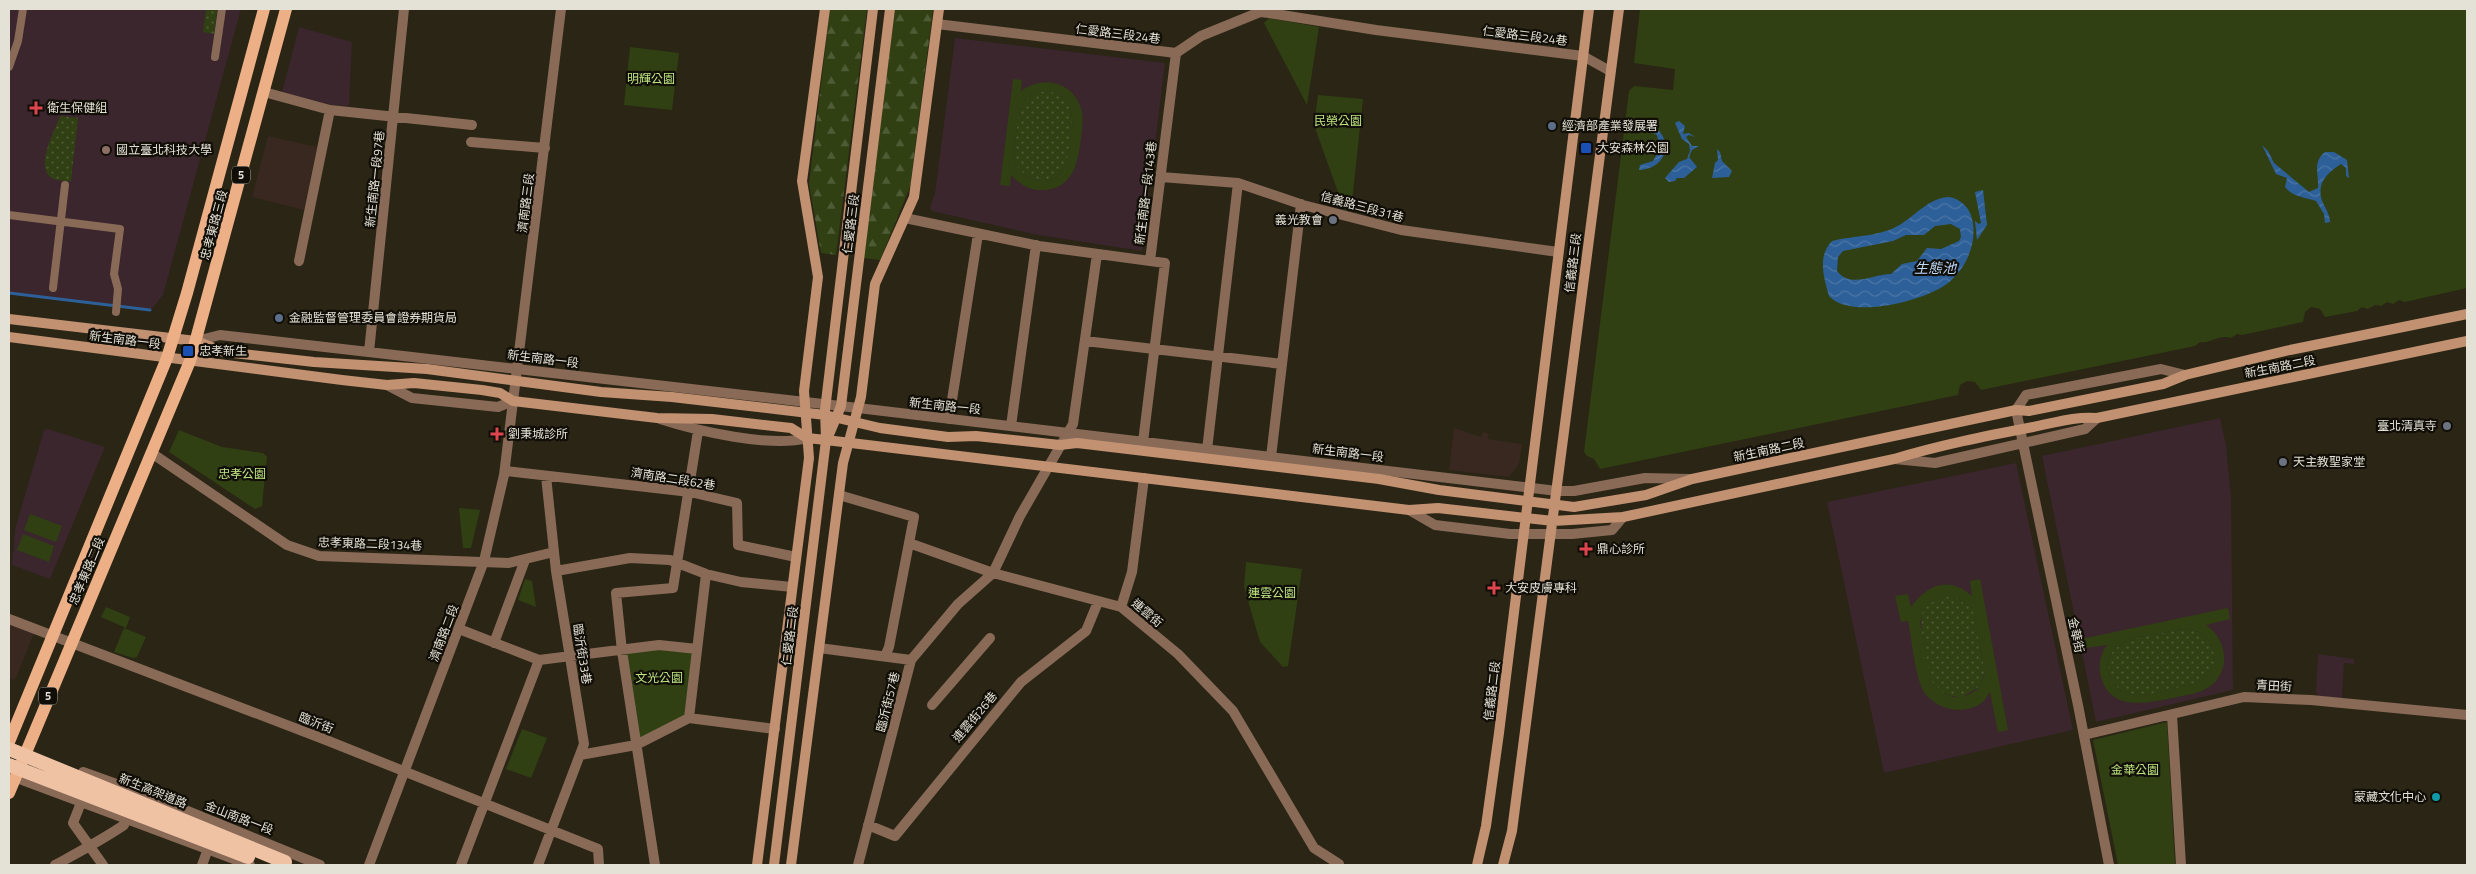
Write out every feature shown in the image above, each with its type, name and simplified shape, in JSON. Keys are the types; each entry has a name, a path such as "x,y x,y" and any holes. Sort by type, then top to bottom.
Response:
{"highway":[{"name":"新生高架道路","path":"9,749 285,862"},
{"path":"9,765 271,865"}],"main road":[{"name":"忠孝東路三段","path":"167,358 264,9"},
{"name":"忠孝東路三段","path":"190,361 286,9"},
{"path":"808,438 804,391 818,278 802,181 825,9"},
{"name":"仁愛路三段","path":"825,410 873,9"},
{"name":"仁愛路三段","path":"826,440 841,406 890,9"},
{"path":"791,865 839,495 848,443 856,414 875,284 914,197 939,9"},
{"name":"信義路三段","path":"1526,518 1589,9"},
{"name":"信義路三段","path":"1553,521 1619,9"},
{"name":"新生南路二段","path":"1528,500 1555,506 1580,506 1646,495 1692,479 2016,410 2029,411 2163,384 2185,375 2290,350 2467,314"},
{"name":"新生南路一段","path":"9,319 196,341 224,352 314,362 426,369 602,392 806,407 825,410 837,417 856,414 880,428 948,437 1064,439 1077,443 1379,479 1440,490 1528,500"},
{"name":"新生南路一段","path":"9,338 388,385 414,383 500,393 513,401 657,418 712,419 791,428 808,438 1410,510 1438,508 1526,518"},
{"name":"新生南路二段","path":"1526,518 1553,521 1622,517 1894,459 1933,447 2082,417 2097,418 2467,341"},
{"name":"忠孝東路二段","path":"9,742 167,358"},
{"name":"忠孝東路二段","path":"9,793 12,777 26,749 153,454 190,361"},
{"name":"仁愛路二段","path":"774,865 826,440 825,410"},
{"name":"仁愛路二段","path":"758,865 808,458 808,438"},
{"name":"信義路二段","path":"1477,865 1486,826 1526,518"},
{"path":"1503,865 1512,831 1553,521"}],"street":[{"path":"9,67 18,42 23,9"},
{"path":"215,57 222,9"},
{"name":"新生南路一段97巷","path":"369,352 404,9"},
{"name":"濟南路三段","path":"513,401 561,9"},
{"name":"仁愛路三段24巷","path":"937,24 1176,53 1201,36 1260,12 1376,30 1584,56 1610,71"},
{"name":"新生南路一段143巷","path":"1143,442 1165,263 1150,261 1176,53"},
{"path":"264,92 330,110 472,125"},
{"path":"299,261 330,110"},
{"path":"471,142 545,148"},
{"name":"信義路三段31巷","path":"1161,177 1238,183 1301,204 1401,230 1558,252"},
{"path":"1207,450 1238,183"},
{"path":"53,288 65,185"},
{"path":"1270,457 1301,204"},
{"path":"9,215 120,228 114,274 118,289 116,308"},
{"path":"905,218 1036,245 1150,261"},
{"path":"949,419 978,234"},
{"path":"1011,426 1036,245"},
{"path":"993,573 1020,516 1073,424 1097,254"},
{"name":"新生南路一段","path":"196,341 220,335 517,369 806,407"},
{"path":"1085,341 1282,364"},
{"name":"新生南路二段","path":"2016,410 2026,395 2161,369 2185,375"},
{"name":"新生南路一段","path":"388,385 412,398 498,407 513,401"},
{"name":"濟南路二段","path":"370,865 484,561 504,471 513,401"},
{"name":"新生南路一段","path":"825,410 841,406 856,414 949,419 1011,426 1064,439 1143,442 1557,491 1574,492 1645,478 1692,479"},
{"name":"金華街","path":"2016,410 2084,735 2109,865"},
{"name":"新生南路一段","path":"657,418 698,431 792,442 808,438"},
{"name":"新生南路二段","path":"1894,459 1935,463 2084,429 2097,418"},
{"path":"655,865 655,852 622,651 616,592 674,588 698,431"},
{"name":"忠孝東路二段134巷","path":"153,454 287,545 319,556 510,563 554,552"},
{"name":"濟南路二段62巷","path":"504,471 690,492 737,503 738,545 796,557"},
{"name":"臨沂街33巷","path":"538,865 584,744 556,571 546,476"},
{"path":"1121,607 1132,572 1144,478"},
{"path":"839,495 914,517 889,648 885,656"},
{"name":"新生南路一段","path":"1410,510 1435,525 1524,535 1612,530 1622,517"},
{"name":"連雲街","path":"909,543 993,573 1121,607 1178,654 1233,711 1314,848 1339,864"},
{"path":"556,571 630,558 670,560 706,574 741,582 792,587"},
{"path":"494,643 526,560"},
{"name":"臨沂街57巷","path":"858,865 911,660 958,604 993,573"},
{"path":"689,718 706,574"},
{"name":"連雲街26巷","path":"868,825 895,836 1020,682 1086,631 1098,602"},
{"name":"臨沂街","path":"9,619 405,771 598,849 599,865"},
{"path":"459,629 539,660 659,645 697,649"},
{"path":"932,705 990,638"},
{"path":"819,648 911,660"},
{"path":"461,865 539,660"},
{"name":"青田街","path":"2084,735 2244,697 2311,700 2467,715"},
{"path":"2172,715 2181,865"},
{"path":"580,754 636,745 689,718 775,729"},
{"name":"金山南路一段","path":"9,742 93,776 158,799 320,865"},
{"path":"93,776 80,802 73,823 103,865"},
{"path":"12,777 250,865"},
{"path":"55,865 89,846 97,844 124,825 126,820"},
{"path":"202,865 208,849"}],"shaded area":[{"name":"國立臺北科技大學","path":"9,9 241,9 163,295 152,309 9,292"},
{"path":"299,27 352,42 349,106 332,105 282,92"},
{"path":"955,38 1165,63 1142,251 1038,235 932,211 930,208 935,193"},
{"path":"268,136 317,147 304,210 252,197"},
{"path":"2220,418 2226,445 2231,497 2233,690 2096,722 2042,456"},
{"path":"1454,428 1481,437 1483,432 1489,434 1488,439 1522,444 1519,464 1509,477 1449,470"},
{"path":"48,429 105,447 50,579 12,565 15,529 44,430"},
{"path":"2016,463 2073,730 1884,773 1827,502"},
{"path":"9,620 35,631 15,680 9,678"},
{"path":"2318,654 2354,659 2354,664 2344,663 2342,699 2319,697 2316,692"}],"green space":[{"path":"206,9 217,10 214,34 203,32"},
{"path":"830,9 867,9 836,255 821,253 809,184"},
{"path":"895,9 933,9 910,187 880,260 864,258"},
{"name":"大安森林公園","path":"1640,9 2467,9 2467,288 2405,302 2399,300 2393,304 2387,302 2381,306 2375,305 2368,309 2362,307 2357,311 2325,317 2320,309 2311,307 2305,312 2303,322 2242,335 2237,334 2231,338 2223,337 2208,342 2200,342 2195,346 1981,390 1975,382 1967,381 1960,385 1958,395 1600,469 1594,459 1587,456 1584,452 1629,91 1634,86 1673,90 1675,69 1634,63"},
{"name":"民榮公園","path":"1269,18 1319,27 1307,105 1264,23"},
{"name":"明輝公園","path":"630,47 679,53 672,110 624,105"},
{"path":"1013,79 1022,80 1021,91 1029,86 1047,82 1056,83 1064,87 1077,99 1082,116 1080,147 1073,172 1062,184 1045,190 1026,187 1011,175 1010,186 1000,185","holes":["1045,91 1055,93 1067,102 1072,115 1070,148 1065,164 1056,177 1042,181 1033,179 1021,172 1016,163 1014,150 1017,126 1022,106 1026,100 1037,93"]},
{"path":"1045,91 1055,93 1067,102 1072,115 1072,131 1070,149 1065,166 1055,178 1048,181 1039,181 1026,176 1018,168 1015,160 1014,146 1022,105 1031,96"},
{"name":"民榮公園","path":"1318,95 1363,99 1351,211 1344,209 1314,125"},
{"path":"60,116 78,118 71,181 54,179 48,174 45,167 47,149"},
{"name":"忠孝公園","path":"179,430 222,447 263,453 267,457 262,506 255,509 169,452"},
{"path":"459,508 480,510 471,548 463,548"},
{"path":"30,514 62,526 56,542 24,530"},
{"path":"23,534 54,546 49,562 17,550"},
{"name":"連雲公園","path":"1246,562 1302,569 1288,666 1283,667 1260,642 1244,587"},
{"path":"525,579 532,581 536,607 518,600"},
{"path":"1980,579 2008,730 1998,732 1990,692 1984,701 1976,706 1958,710 1940,705 1926,694 1921,686 1917,671 1908,621 1901,622 1895,596 1908,594 1911,607 1924,593 1932,588 1939,585 1947,585 1955,586 1972,596 1970,581","holes":["1942,597 1956,597 1973,610 1985,672 1980,686 1972,693 1962,697 1953,697 1945,694 1931,681 1920,623 1923,611 1931,602"]},
{"path":"1942,597 1956,597 1973,610 1985,671 1980,686 1962,697 1945,694 1935,686 1932,682 1925,657 1921,624 1923,610 1929,604"},
{"path":"106,607 130,617 126,628 101,617"},
{"path":"2228,608 2230,619 2206,625 2219,638 2224,655 2224,664 2216,680 2209,687 2196,693 2152,702 2131,702 2113,696 2106,688 2100,673 2101,656 2107,645 2084,648 2081,639","holes":["2184,629 2195,631 2204,636 2214,651 2212,669 2206,677 2196,683 2158,693 2142,695 2131,694 2117,688 2111,678 2108,664 2111,654 2119,646 2131,640 2160,633"]},
{"path":"124,628 146,637 137,657 133,658 114,652"},
{"path":"2184,629 2195,631 2204,636 2214,651 2212,669 2206,677 2196,683 2142,695 2127,693 2115,685 2111,678 2108,664 2111,654 2119,646 2145,636"},
{"name":"文光公園","path":"658,647 693,651 685,716 638,739 624,652"},
{"name":"金華公園","path":"2167,722 2175,865 2118,865 2093,740"},
{"path":"522,729 547,738 531,778 506,769"}],"water":[{"path":"1679,121 1685,126 1683,134 1689,133 1695,137 1689,135 1686,137 1692,146 1699,146 1692,150 1689,157 1697,167 1684,178 1677,178 1675,181 1669,182 1665,178 1679,162 1687,159 1690,151 1689,144 1682,139 1675,123"},
{"path":"1645,123 1655,127 1661,134 1665,141 1665,149 1663,157 1658,163 1650,168 1639,170 1640,165 1653,161 1660,149 1657,135 1644,128"},
{"path":"2262,145 2268,151 2274,163 2309,192 2318,188 2317,164 2325,152 2334,152 2347,160 2349,178 2346,176 2346,168 2341,164 2327,175 2321,185 2321,196 2330,222 2325,223 2324,214 2316,201 2295,195 2285,187 2287,178 2276,174"},
{"path":"1717,149 1720,152 1722,161 1732,171 1729,177 1712,178 1715,163 1718,160"},
{"path":"1983,190 1987,225 1977,240 1975,221 1979,224 1981,223 1975,192"},
{"name":"生態池","path":"1942,198 1953,198 1964,205 1971,215 1973,228 1972,246 1965,263 1948,283 1923,296 1888,305 1870,307 1854,307 1839,303 1829,296 1823,260 1824,253 1832,241 1876,234 1893,228 1929,203","holes":["1951,224 1960,229 1961,237 1959,241 1941,249 1927,248 1917,261 1902,264 1891,274 1855,280 1849,279 1837,271 1838,257 1843,251 1893,241 1906,235 1924,235 1935,226"]}],"waterway":[{"path":"9,293 150,310"}],"place":[{"name":"衛生保健組","path":"36,108"},
{"name":"經濟部產業發展署","path":"1552,126"},
{"name":"大安森林公園","path":"1586,148"},
{"name":"國立臺北科技大學","path":"106,150"},
{"name":"義光教會","path":"1333,220"},
{"name":"金融監督管理委員會證券期貨局","path":"279,318"},
{"name":"忠孝新生","path":"188,351"},
{"name":"臺北清真寺","path":"2447,426"},
{"name":"劉秉城診所","path":"497,434"},
{"name":"天主教聖家堂","path":"2283,462"},
{"name":"鼎心診所","path":"1586,549"},
{"name":"大安皮膚專科","path":"1494,588"},
{"name":"蒙藏文化中心","path":"2436,797"}]}
